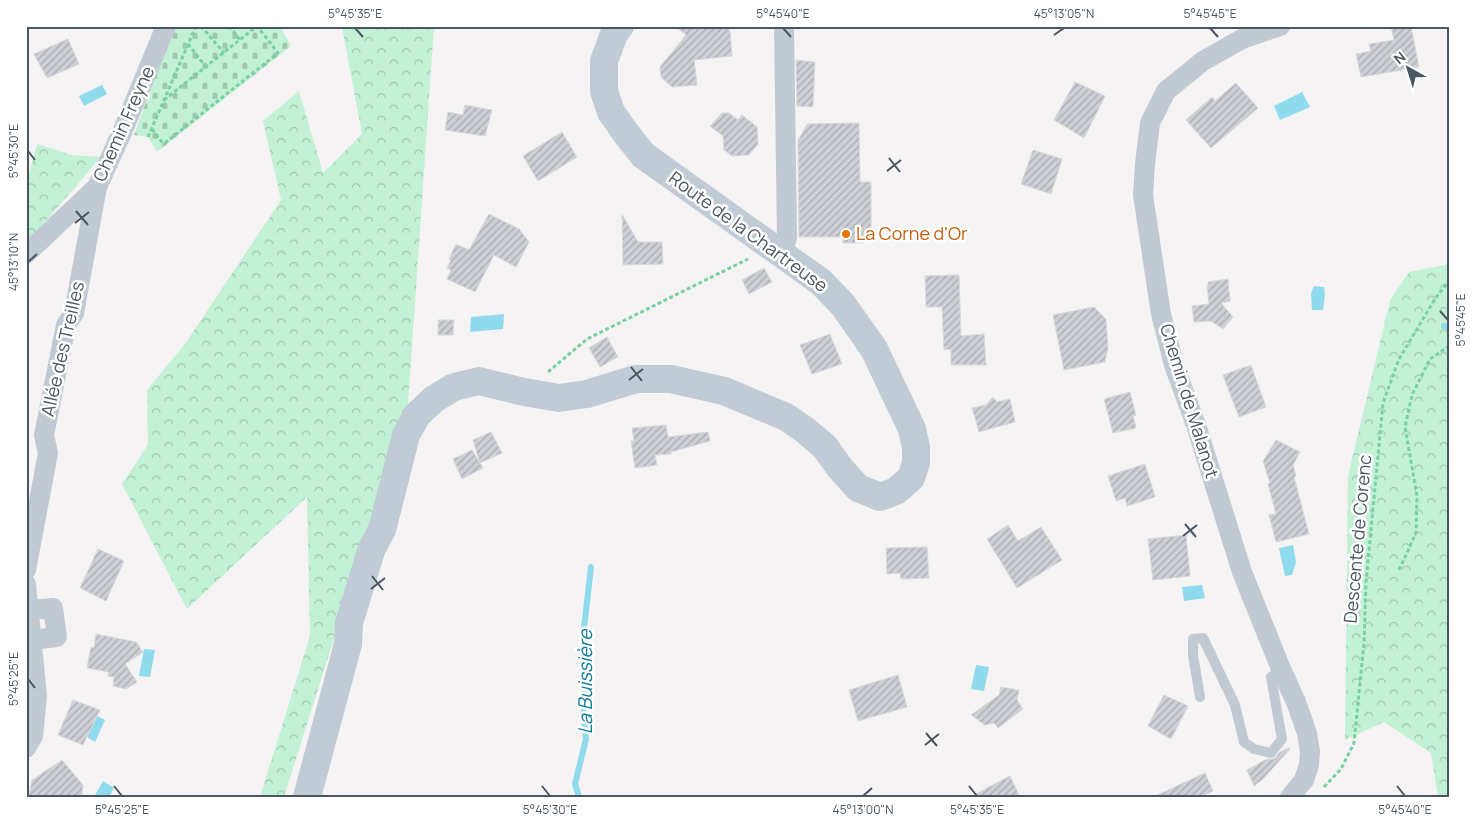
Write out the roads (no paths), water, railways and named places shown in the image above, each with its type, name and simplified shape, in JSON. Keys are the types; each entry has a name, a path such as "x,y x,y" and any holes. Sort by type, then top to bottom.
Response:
{"main road":[{"name":"Route de la Chartreuse","path":"307,797 348,644 349,623 372,548 382,530 406,435 417,415 434,399 454,387 479,382 559,398 587,394 636,379 671,379 724,390 786,417 825,447 858,488 868,493 880,497 896,491 912,478 916,463 916,447 912,430 874,349 843,305 821,282 643,155 612,112 604,91 604,60 614,34 620,26"}],"street":[{"name":"Chemin Freyne","path":"26,254 97,187 166,26"},
{"path":"776,250 787,237 784,26"},
{"name":"Chemin de Malanot","path":"1280,26 1242,39 1211,57 1166,91 1150,123 1143,195 1162,314 1174,365 1196,425 1242,572 1307,733 1310,752 1309,765 1304,780 1290,797"},
{"name":"Allée des Treilles","path":"26,570 48,454 44,435 66,325 74,313 97,187"},
{"path":"26,584 37,696 33,736 26,748"}],"lane":[{"path":"1200,697 1193,655 1193,639 1203,638 1235,705 1244,742 1254,749 1272,753 1282,739 1271,678 1281,669"}],"water":[{"path":"102,85 107,94 84,106 79,96"},
{"path":"1302,92 1310,107 1280,120 1274,106"},
{"path":"1314,286 1324,287 1323,310 1312,310 1311,293"},
{"path":"504,314 503,329 470,332 471,317"},
{"path":"1293,545 1296,562 1292,575 1285,576 1279,548"},
{"path":"1202,585 1205,598 1184,601 1182,587"},
{"path":"144,649 155,650 150,677 139,676"},
{"path":"976,665 989,667 984,691 971,689"},
{"path":"97,716 105,720 95,742 87,737"},
{"path":"103,781 114,788 109,797 94,797"}],"waterway":[{"path":"1444,326 1449,327"},
{"name":"La Buissière","path":"579,797 575,784 586,739 584,718 584,628 591,567"}],"place":[{"name":"La Corne d'Or","path":"846,234"}]}
